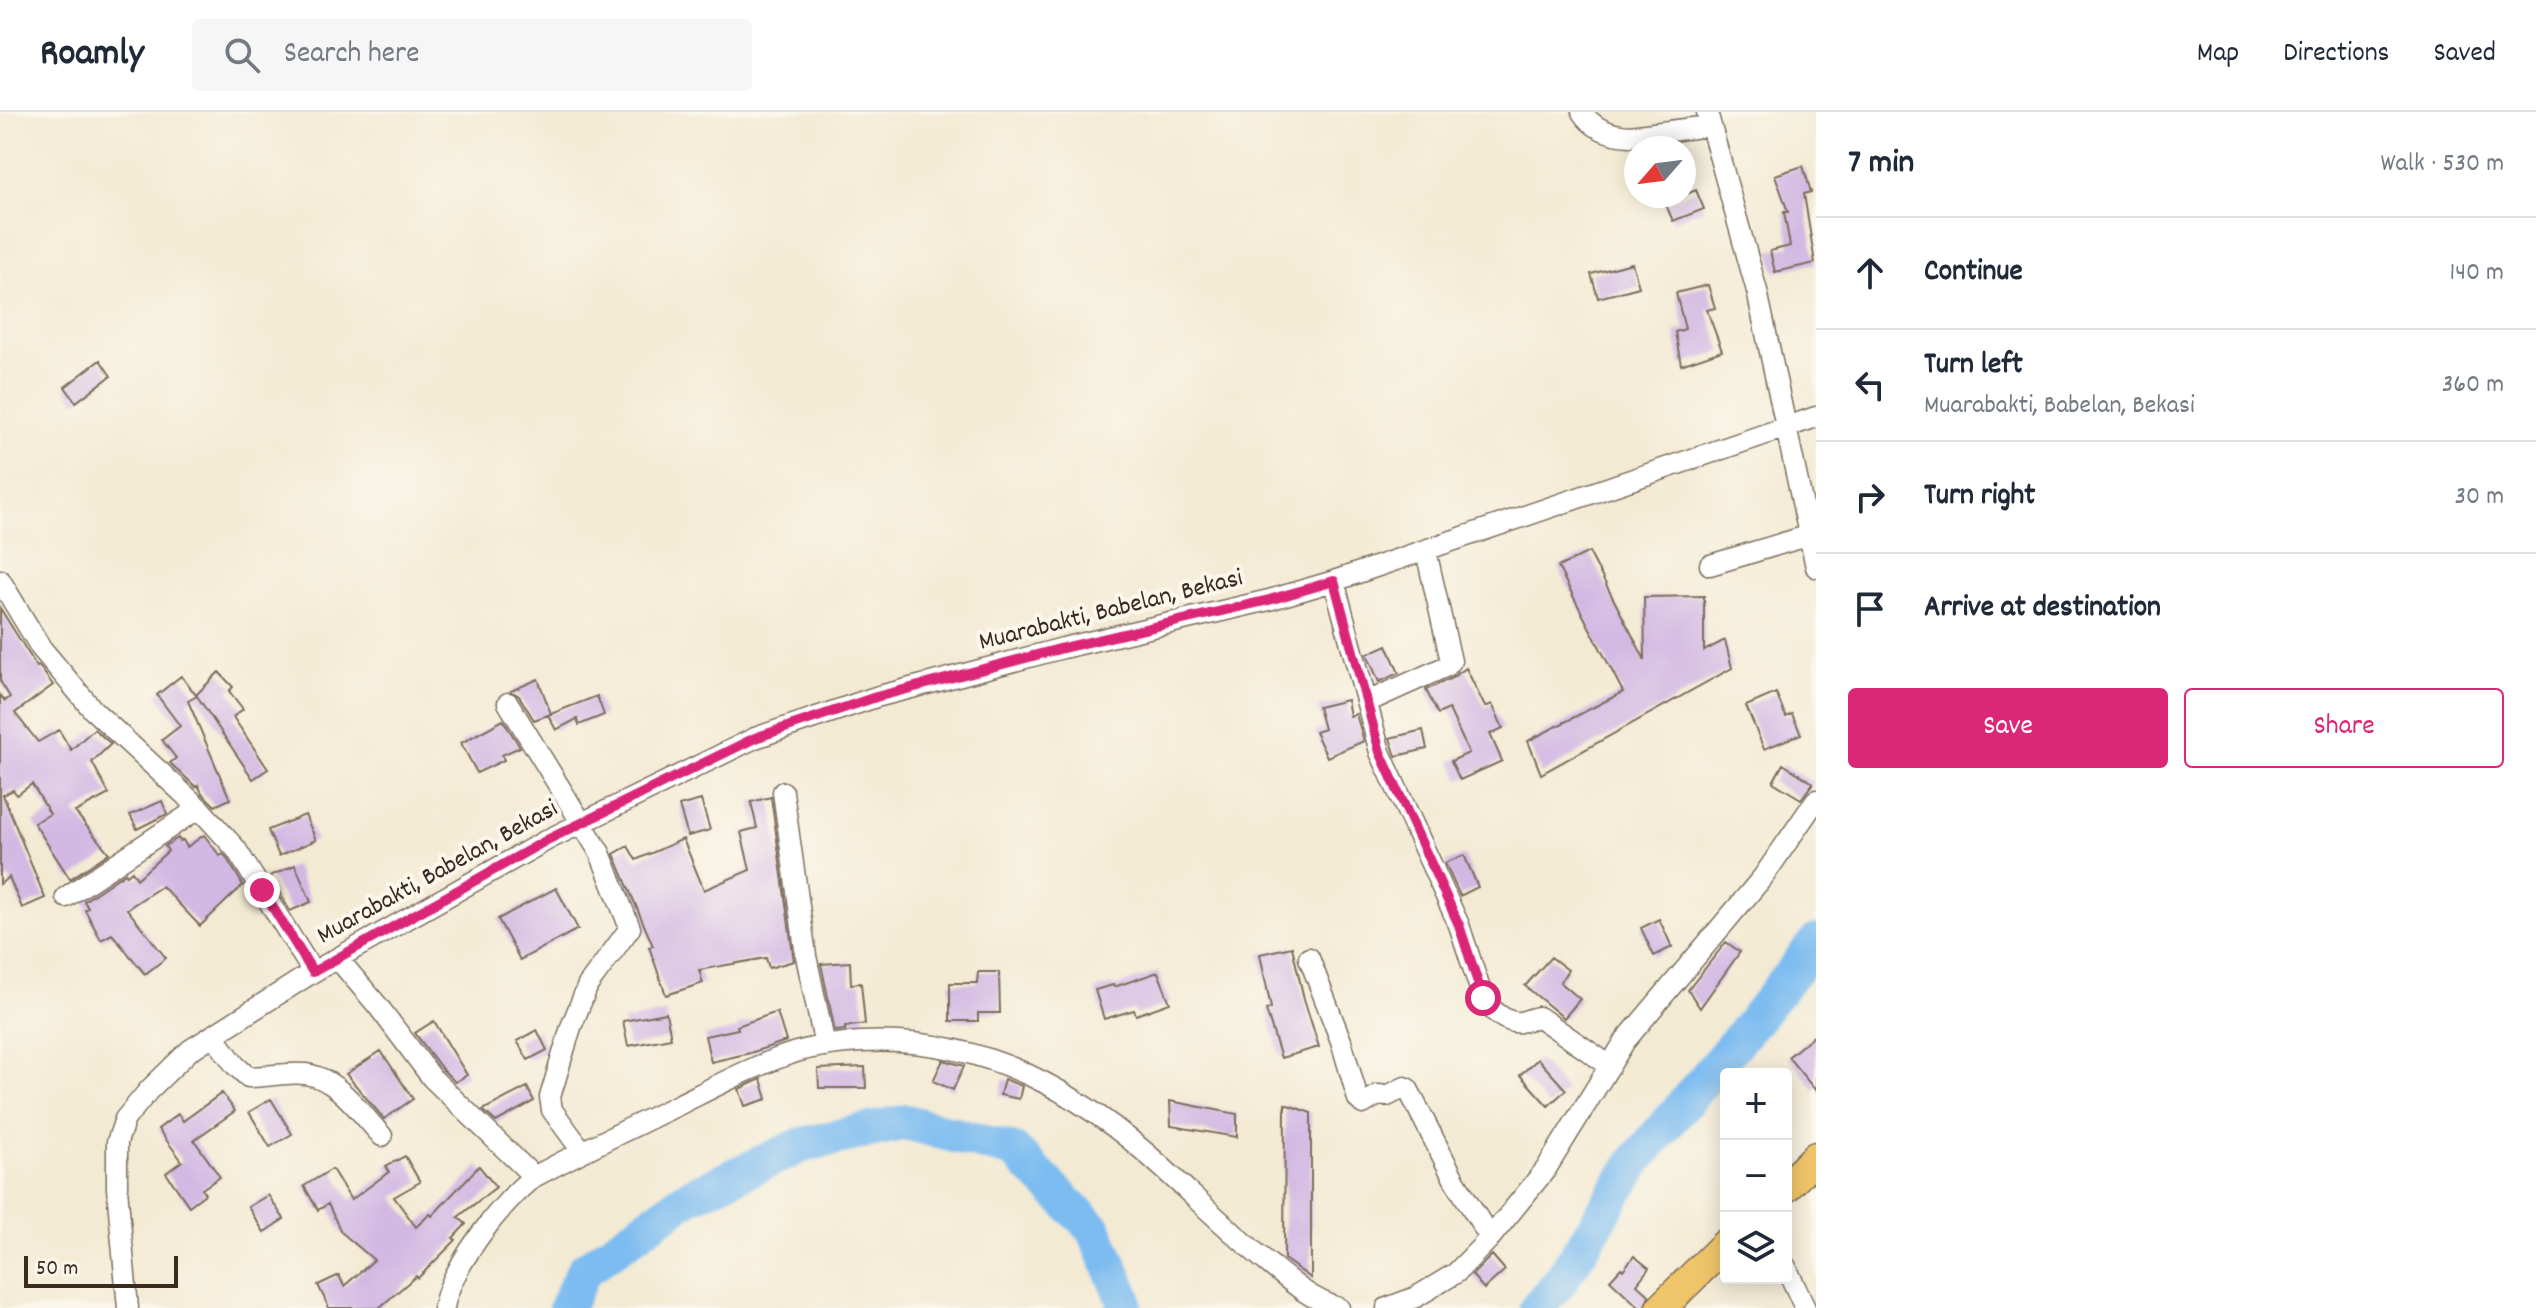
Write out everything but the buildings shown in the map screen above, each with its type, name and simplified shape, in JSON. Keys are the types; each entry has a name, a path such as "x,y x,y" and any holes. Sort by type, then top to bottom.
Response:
{"main road":[{"path":"1792,1181 1816,1157"},
{"path":"1661,1308 1720,1250"}],"street":[{"path":"1582,112 1589,121 1617,135 1630,136 1708,119 1757,291 1807,536 1816,566"},
{"name":"Muarabakti, Babelan, Bekasi","path":"128,1308 117,1188 117,1142 125,1119 142,1097 190,1050 213,1035 313,972 547,840 755,738 802,721 876,697 1269,600 1334,581 1816,417"},
{"path":"1710,565 1807,536"},
{"path":"1367,702 1447,666 1451,661 1426,551"},
{"path":"0,580 41,648 93,710 199,808 236,849 313,972"},
{"path":"1334,581 1380,752 1459,925 1483,998 1488,1006 1510,1022 1539,1017 1610,1066"},
{"path":"508,703 600,853 630,928 588,985 571,1027 550,1097 552,1110 582,1151"},
{"path":"783,792 806,956 825,1046"},
{"path":"1387,1308 1416,1297 1456,1273 1490,1238 1546,1169 1625,1041 1763,877 1816,800"},
{"path":"66,897 199,808"},
{"path":"1309,958 1341,1041 1358,1099 1363,1104 1378,1095 1387,1096 1405,1087 1408,1089 1454,1179 1490,1238"},
{"path":"338,959 432,1078 534,1177"},
{"path":"213,1035 248,1077 293,1073 326,1080 382,1136"},
{"path":"444,1308 457,1274 494,1217 516,1190 534,1177 737,1075 797,1051 878,1041 953,1048 991,1058 1060,1091 1116,1127 1307,1304 1339,1308"},
{"path":"1792,1280 1805,1308"}],"waterway":[{"path":"1537,1308 1561,1280 1634,1163 1816,942"},
{"path":"566,1308 584,1270 688,1197 802,1145 906,1122 1014,1151 1094,1229 1124,1298 1125,1308"}],"route":[{"path":"262,890 313,972 547,840 755,738 876,697 1063,648 1269,600 1334,581 1380,752 1459,925 1483,998"}]}
